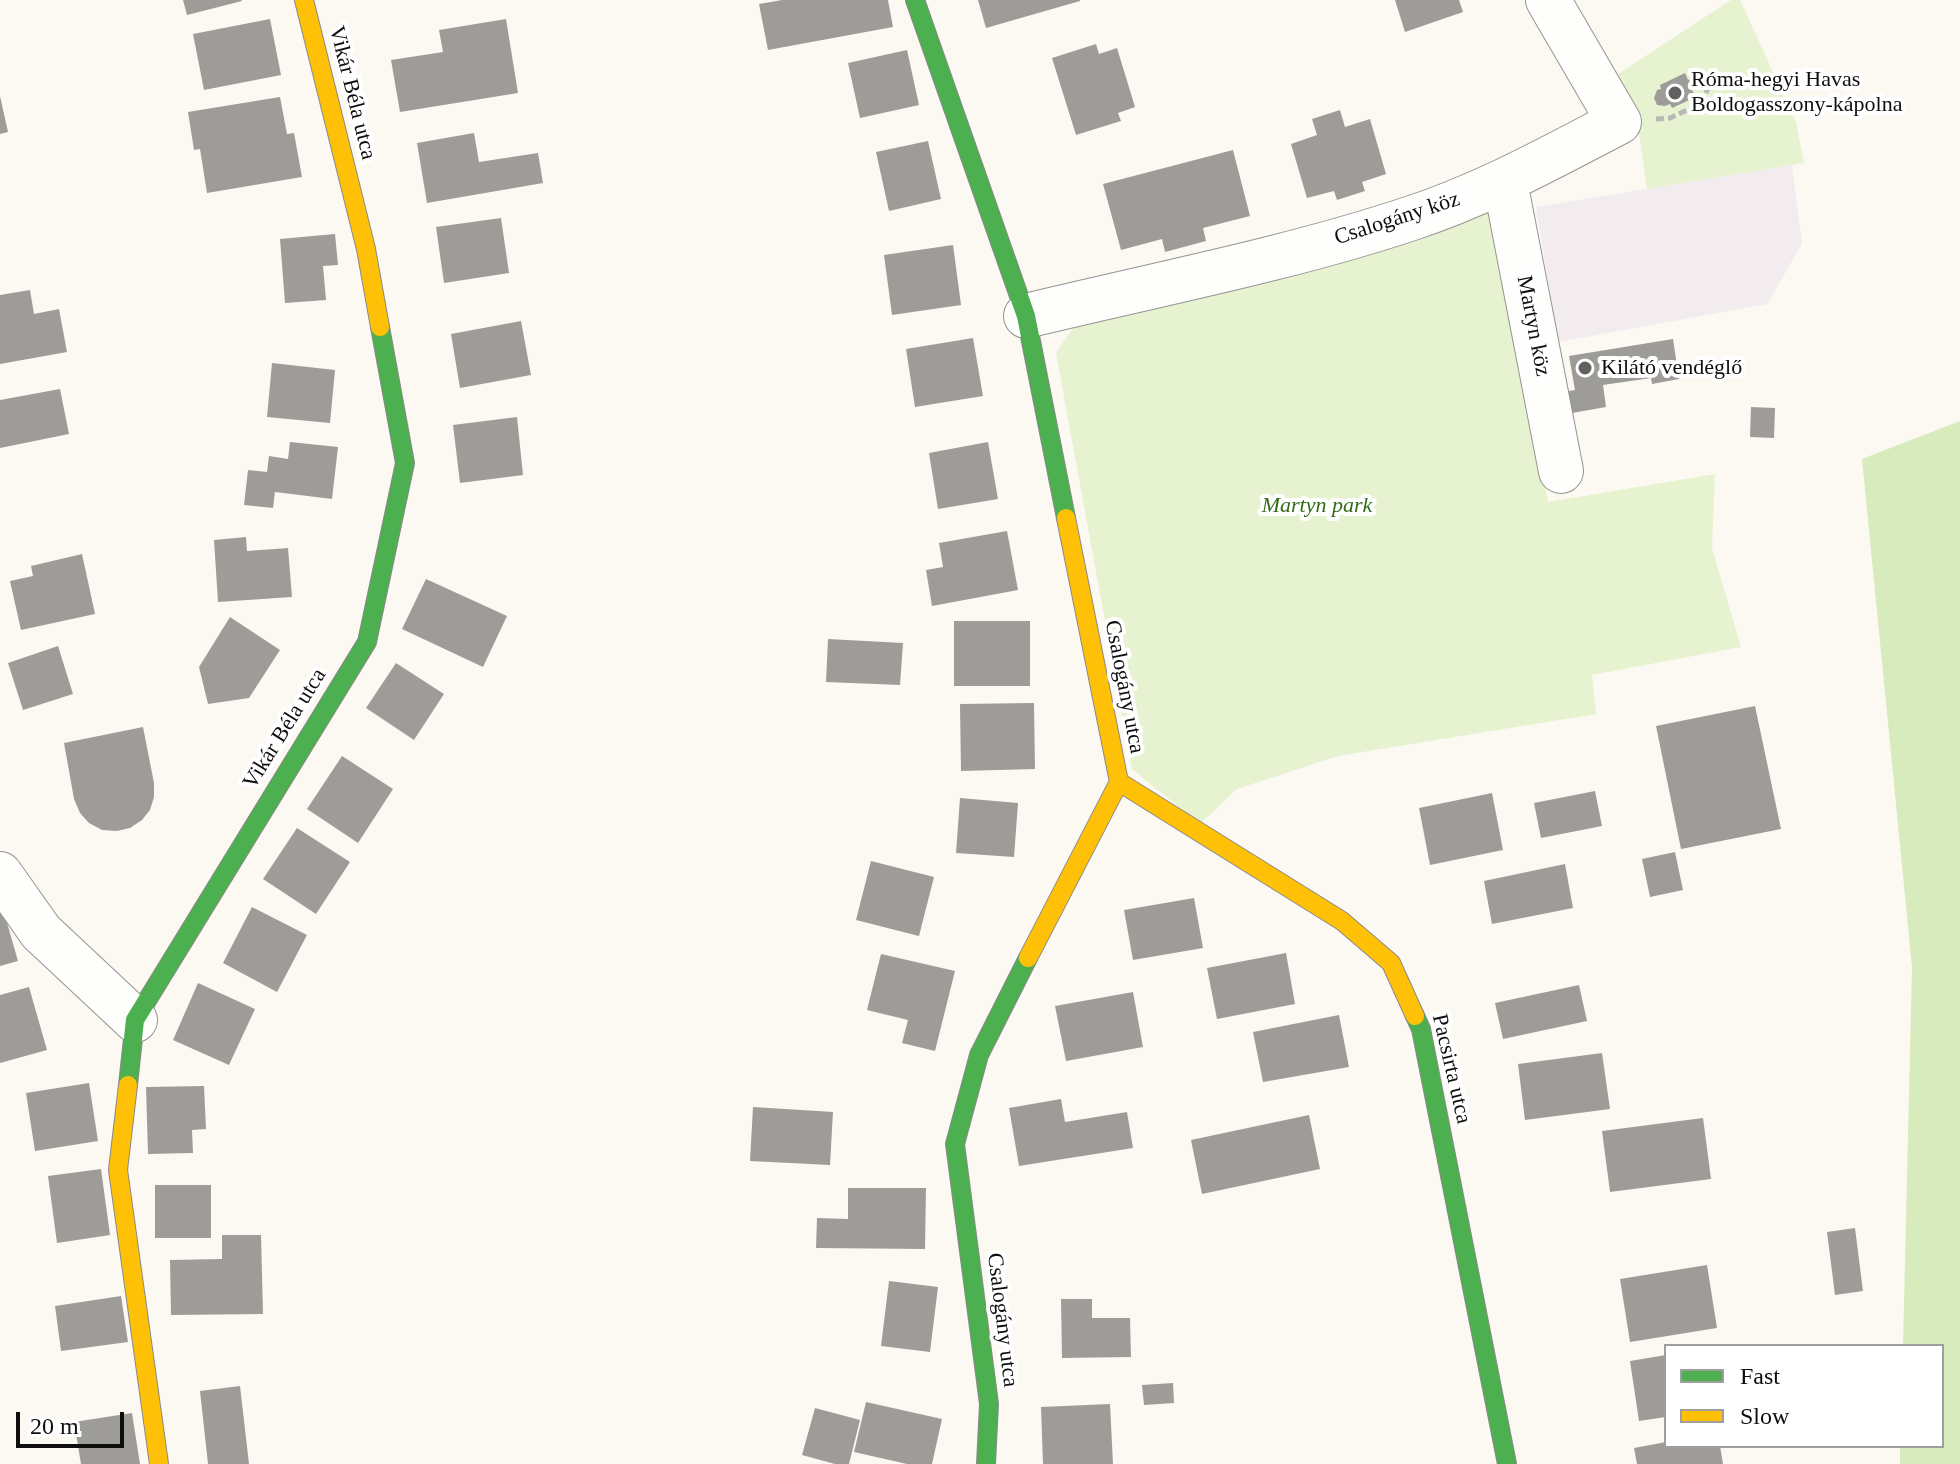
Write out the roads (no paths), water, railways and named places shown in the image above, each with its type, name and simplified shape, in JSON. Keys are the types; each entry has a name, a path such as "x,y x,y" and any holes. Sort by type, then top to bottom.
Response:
{"street":[{"name":"Vikár Béla utca","path":"159,1464 118,1170 135,1020 367,642 405,463 366,249 304,0"},
{"name":"Csalogány utca","path":"915,0 1026,316 1119,782 979,1055 955,1144 989,1404 986,1464"},
{"name":"Csalogány köz","path":"1026,316 1317,245 1410,219 1505,182 1619,122 1548,0"},
{"name":"Martyn köz","path":"1505,182 1561,471"},
{"name":"Pacsirta utca","path":"1119,782 1342,921 1391,963 1421,1029 1507,1464"},
{"path":"0,874 41,932 135,1020"}],"place":[{"name":"Róma-hegyi Havas Boldogasszony-kápolna","path":"1675,93"},
{"name":"Kilátó vendéglő","path":"1585,368"}],"park label":[{"name":"Martyn park","path":"1317,506"}]}
